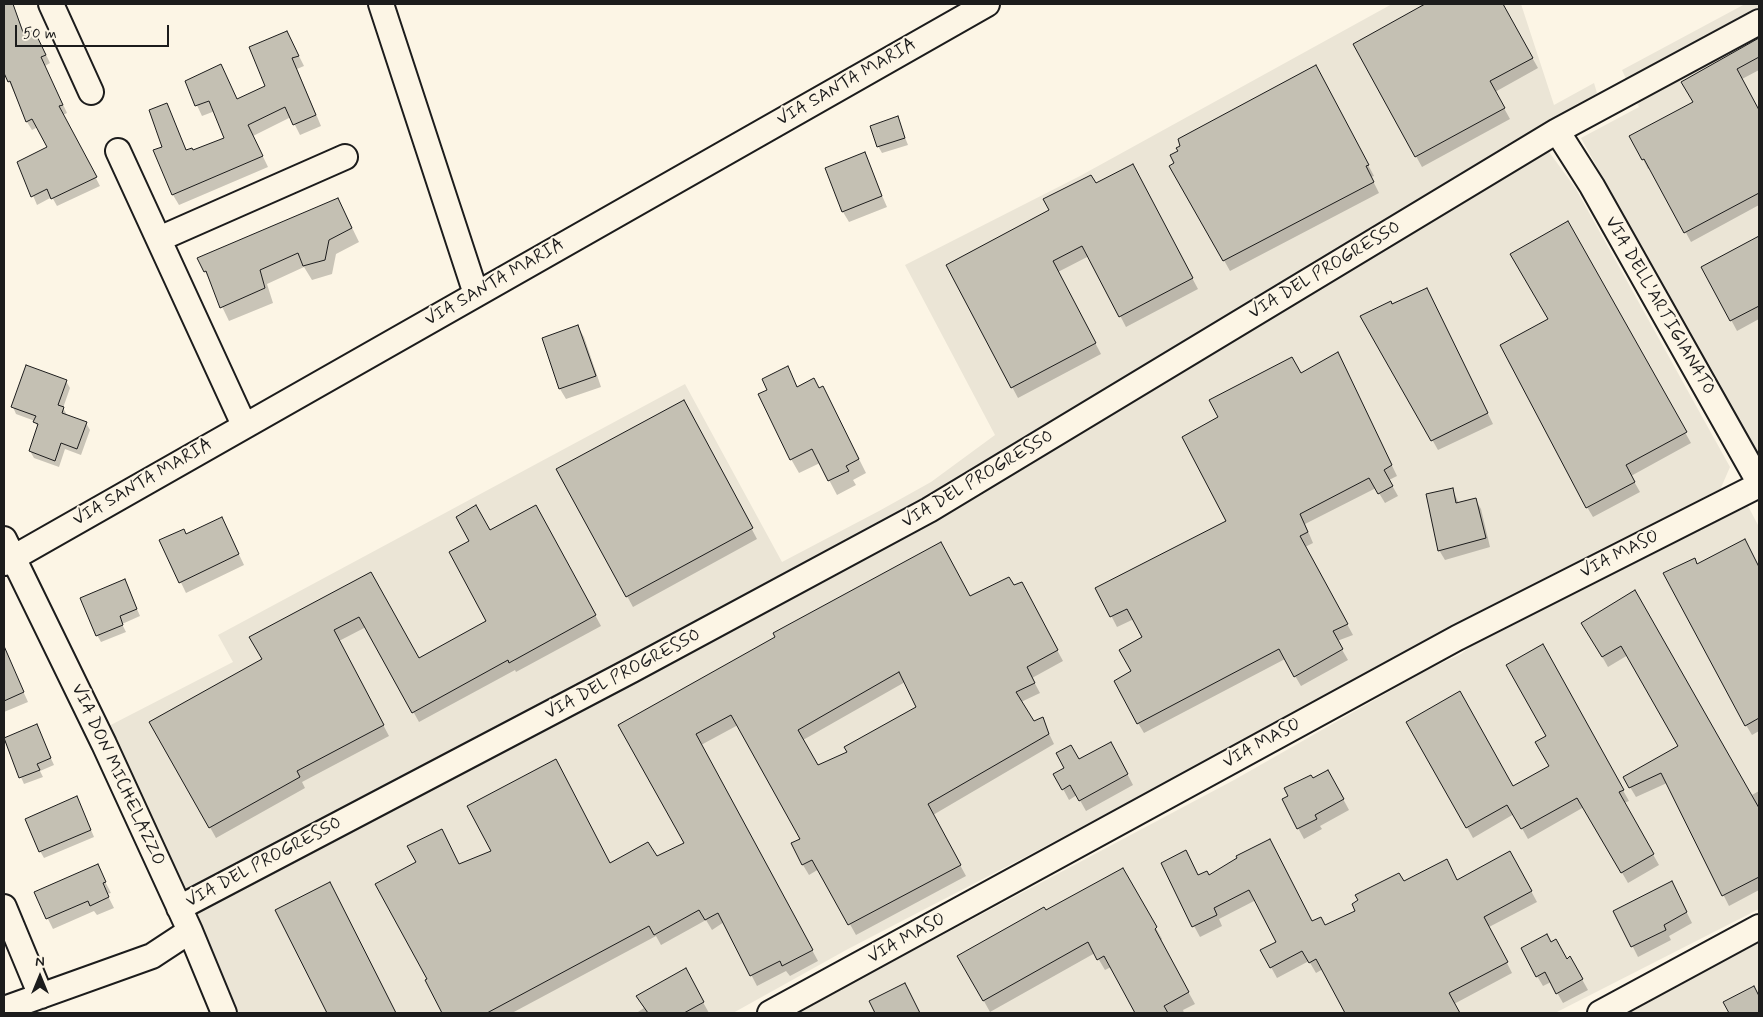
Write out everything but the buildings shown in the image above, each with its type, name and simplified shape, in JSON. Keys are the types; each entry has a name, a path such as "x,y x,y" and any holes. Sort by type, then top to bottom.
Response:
{"street":[{"path":"51,4 91,92"},
{"path":"381,4 476,294"},
{"name":"VIA SANTA MARIA","path":"6,553 244,425 987,4"},
{"name":"VIA DEL PROGRESSO","path":"179,908 632,670 929,510 1557,131 1759,22"},
{"name":"VIA DELL'ARTIGIANATO","path":"1557,131 1592,186 1759,484"},
{"path":"118,151 244,425"},
{"path":"159,240 345,157"},
{"name":"VIA MASO","path":"770,1013 1457,638 1759,484"},
{"name":"VIA DON MICHELAZZO","path":"6,553 104,744 190,931 224,1013"},
{"path":"4,906 41,996"},
{"path":"1600,1013 1759,927"},
{"path":"4,1009 152,956 190,931"}],"shaded area":[{"path":"1392,4 1521,4 1554,105 1594,83 1597,93 1539,138 1576,189 1730,467 1720,490 1584,565 1386,665 848,949 733,1013 229,1013 101,730 233,662 218,635 685,384 782,562 931,482 995,435 905,265 1080,176"},
{"path":"1745,4 1759,4 1759,461 1581,138 1639,107 1622,70"},
{"path":"1748,506 1759,527 1759,909 1555,1013 796,1013 1234,780 1429,669 1461,654 1475,643"},
{"path":"1759,943 1759,1013 1621,1013 1690,977"}]}
